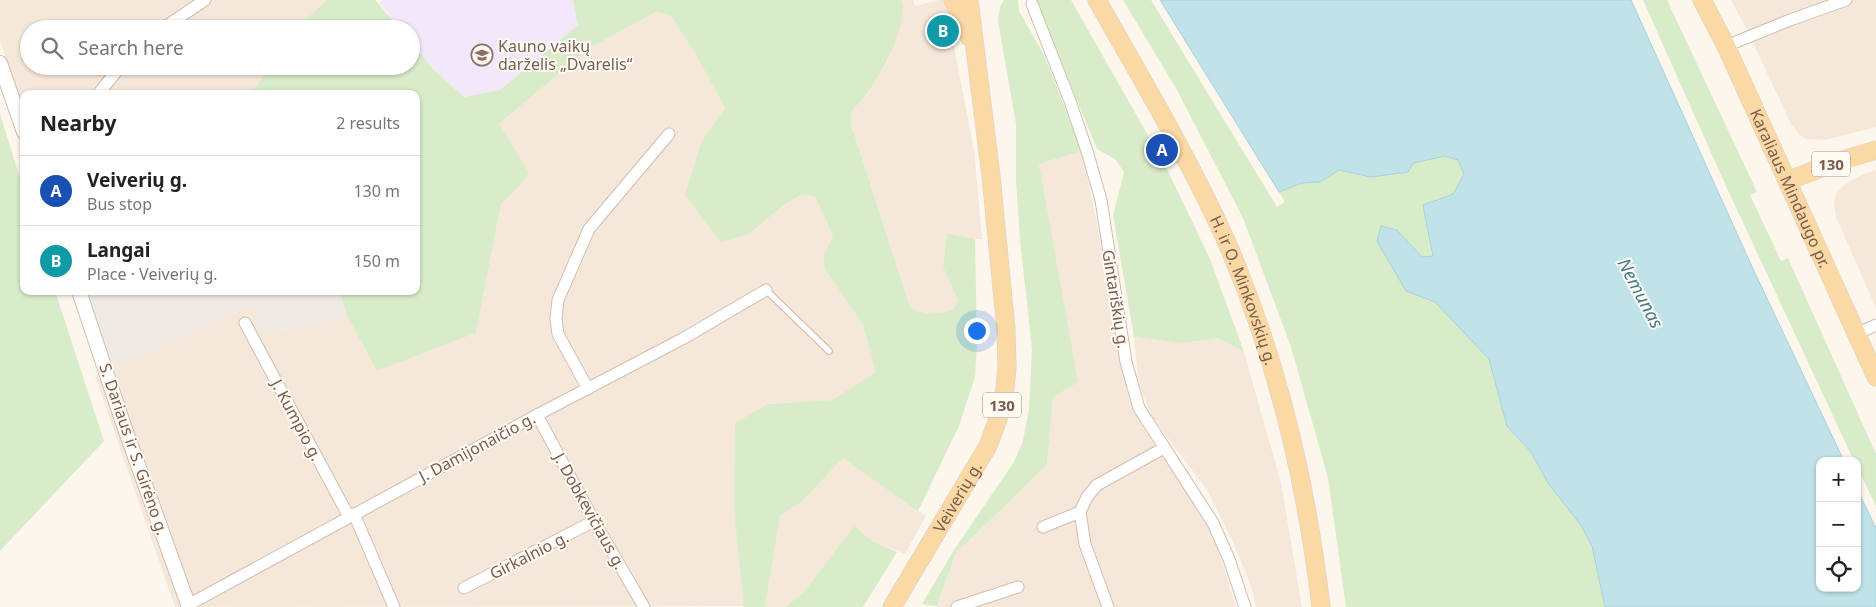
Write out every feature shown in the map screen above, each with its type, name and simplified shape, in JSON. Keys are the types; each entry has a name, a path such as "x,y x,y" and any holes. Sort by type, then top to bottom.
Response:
{"main road":[{"path":"977,53 983,0"},
{"name":"H. ir O. Minkovskių g.","path":"1097,0 1191,169 1224,236 1250,300 1269,355 1288,421 1313,542 1321,607"},
{"name":"Karaliaus Mindaugo pr.","path":"1702,0 1726,46 1876,377"},
{"name":"Veiverių g.","path":"892,607 988,446 1004,398 1007,367 1006,329 991,176 977,53 959,2"},
{"name":"130","path":"1788,181 1842,160 1876,150"}],"street":[{"path":"175,20 205,0"},
{"path":"1726,46 1846,0"},
{"name":"Gintariškių g.","path":"1032,4 1070,101 1101,200 1126,362 1133,389 1139,408 1164,448"},
{"path":"0,63 20,120"},
{"path":"101,90 114,75"},
{"path":"588,389 558,334 556,319 558,300 589,229 669,134"},
{"name":"J. Damijonaičio g.","path":"189,606 352,515 684,338 766,290"},
{"name":"S. Dariaus ir S. Girėno g.","path":"80,295 124,426 189,606"},
{"name":"J. Kumpio g.","path":"245,324 352,515 394,607"},
{"path":"1856,334 1876,325"},
{"name":"J. Dobkevičiaus g.","path":"538,415 594,521 644,607"},
{"path":"1108,607 1085,544 1080,512 1087,497 1097,486 1164,448 1213,523 1229,559 1245,607"},
{"path":"1043,527 1080,512"},
{"name":"Girkalnio g.","path":"464,588 594,521"},
{"path":"957,607 1018,587"}],"lane":[{"path":"766,290 829,350"}],"shaded area":[{"path":"0,0 327,0 305,20 20,20 20,75 264,75 254,90 20,90 20,99 0,41"},
{"name":"Kauno vaikų darželis „Dvarelis“","path":"383,0 573,0 579,25 500,90 464,97 433,69 420,53 420,20 393,20 379,3"},
{"path":"901,0 913,0 915,6 945,0 974,150 982,239 947,233 943,267 958,301 952,310 935,314 920,313 910,307 851,124 851,115 855,106 866,96 887,63 902,4"},
{"path":"1731,0 1876,0 1876,127 1825,140 1806,139 1800,135 1791,124"},
{"path":"656,12 670,15 695,53 725,108 702,140 749,234 784,205 802,194 815,197 833,235 823,257 825,269 863,325 876,372 832,400 768,404 744,606 175,607 95,376 252,305 263,334 347,316 377,371 476,333 501,204 520,185 499,124 588,49"},
{"path":"1082,151 1096,219 1122,371 1133,410 1155,446 1195,500 1215,540 1236,607 937,607 956,553 1047,465 1053,397 1039,164"},
{"path":"1876,170 1876,308 1836,217 1834,203 1836,194 1845,184 1863,174"},
{"path":"80,295 340,295 347,316 262,334 252,305 106,371"},
{"path":"1134,337 1182,343 1218,338 1244,352 1281,483 1302,607 1256,607 1252,589 1232,540 1207,490 1152,417 1139,384"},
{"path":"843,457 926,516 905,554 872,541 854,526 803,593 785,607 765,607 780,516 801,502"}],"green space":[{"path":"327,0 375,0 392,20 305,20"},
{"path":"573,0 901,0 903,10 898,35 879,75 853,111 851,124 910,307 920,312 930,313 952,310 958,301 943,267 947,233 975,239 977,345 975,377 959,426 918,511 843,458 801,502 780,516 765,607 743,607 734,510 735,423 768,404 832,400 876,372 863,325 825,269 823,257 833,235 815,197 802,194 784,205 749,234 721,242 685,195 702,140 725,108 695,53 670,15 656,12 588,49 499,124 529,173 501,204 476,333 377,371 347,316 340,295 420,295 420,90 254,90 264,75 420,75 420,53 433,69 464,97 500,90 578,25"},
{"path":"1004,0 1018,0 1019,11 1045,57 1082,151 1039,164 1078,382 1053,397 1047,465 956,553 937,606 922,604 954,550 1014,462 1023,441 1029,409 1032,349 1020,240 1016,180 1016,124 998,21 1000,7"},
{"path":"1036,0 1071,0 1166,167 1210,259 1244,352 1218,338 1182,343 1134,337 1113,215 1124,172 1115,159 1097,149"},
{"path":"1123,0 1151,0 1277,207 1285,202 1279,192 1302,183 1320,182 1339,170 1371,177 1413,163 1445,156 1458,160 1464,174 1453,194 1423,205 1433,256 1422,257 1397,230 1381,226 1406,291 1435,302 1489,359 1507,426 1531,452 1548,483 1580,524 1592,546 1605,607 1346,607 1328,478 1291,347 1243,218 1177,90"},
{"path":"1643,0 1667,0 1757,192 1750,195 1781,261 1788,258 1876,454 1876,506 1861,475 1861,457 1852,457 1726,186"},
{"path":"0,114 20,178 20,295 56,295 104,441 0,551"},
{"path":"854,526 872,541 897,552 863,607 785,607 803,593"}],"water":[{"name":"Nemunas","path":"1160,0 1631,0 1754,271 1842,457 1816,457 1816,592 1861,592 1861,497 1876,528 1876,607 1605,607 1592,546 1580,524 1548,483 1531,452 1507,426 1489,359 1435,302 1406,291 1377,241 1381,226 1397,230 1422,257 1433,256 1423,205 1453,194 1464,174 1458,160 1445,156 1413,163 1408,172 1371,177 1339,170 1320,182 1302,183 1279,192"}],"place":[{"name":"Langai","path":"943,31"},
{"name":"Kauno vaikų darželis „Dvarelis“","path":"482,55"},
{"name":"Veiverių g.","path":"1162,150"}]}
